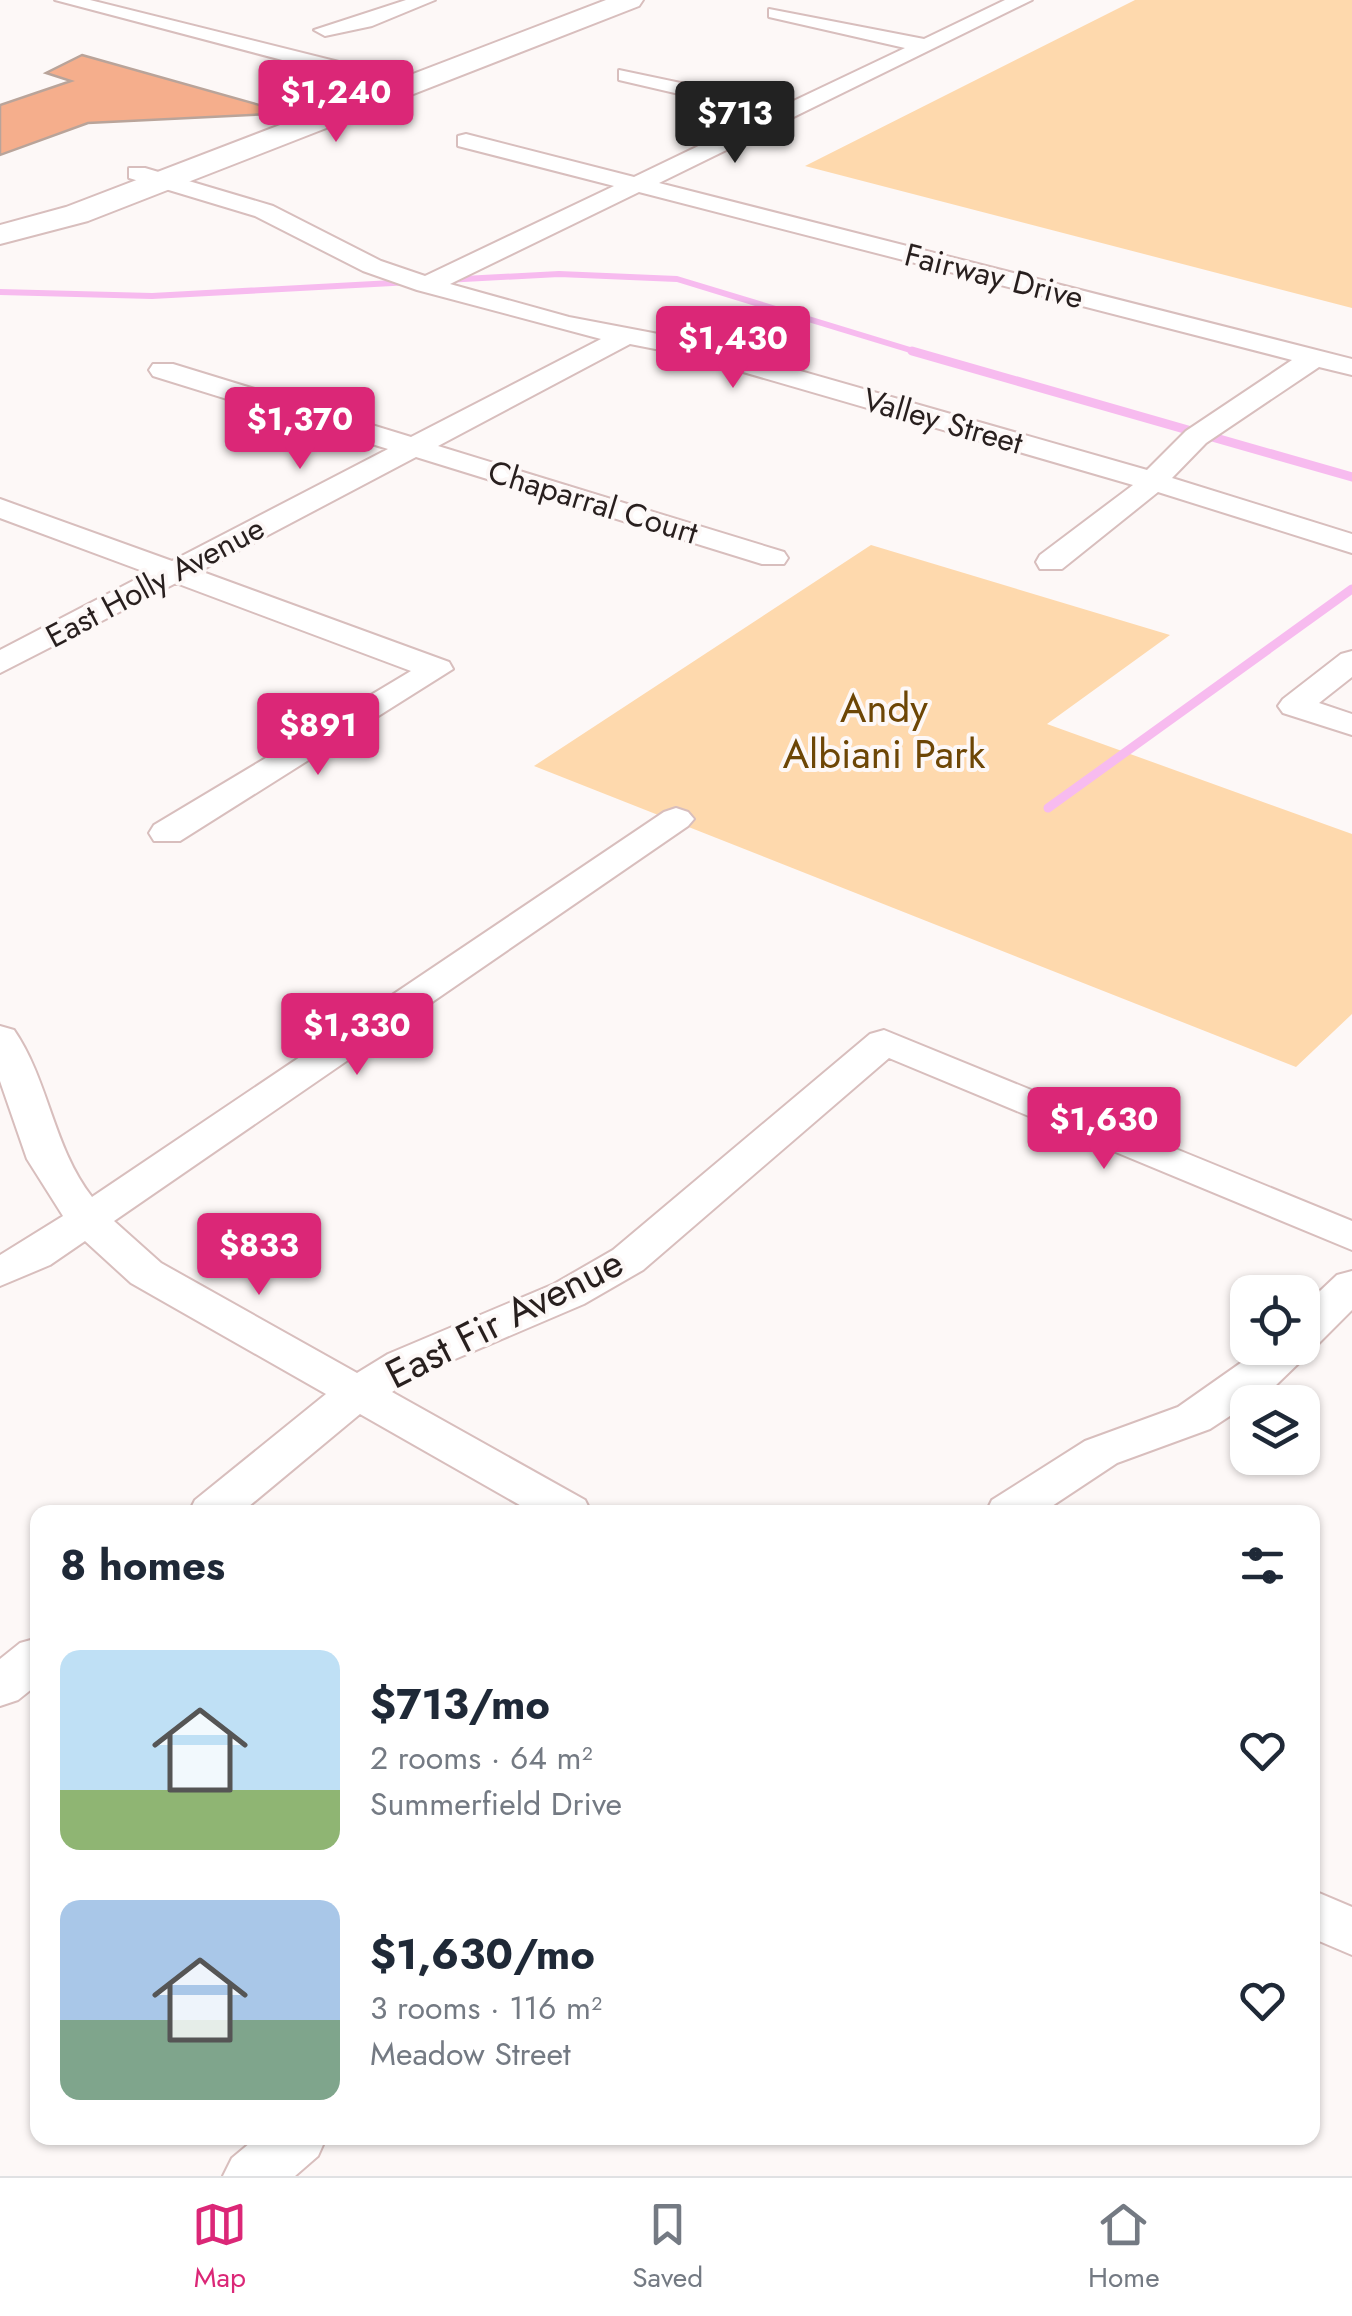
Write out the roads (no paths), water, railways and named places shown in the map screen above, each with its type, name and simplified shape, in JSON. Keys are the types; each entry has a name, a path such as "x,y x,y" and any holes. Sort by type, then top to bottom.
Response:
{"street":[{"path":"65,0 165,28 177,38 385,86 630,0"},
{"path":"325,30 425,0"},
{"path":"12,230 77,214 150,177 385,86 588,0"},
{"path":"426,286 1022,0"},
{"path":"776,14 927,46"},
{"path":"627,74 786,112"},
{"name":"Fairway Drive","path":"466,141 1352,367"},
{"name":"Valley Street","path":"150,177 264,210 372,266 426,286 566,324 628,335 1152,481 1352,544"},
{"name":"East Holly Avenue","path":"0,663 628,335"},
{"path":"1051,562 1103,527 1196,437 1315,357"},
{"name":"Chaparral Court","path":"162,370 773,558"},
{"path":"0,508 436,670 167,832"},
{"path":"1352,661 1295,706 1352,725"},
{"path":"0,1272 87,1220 676,819"},
{"path":"0,1038 14,1062 56,1175 87,1220 146,1273 354,1395 555,1505"},
{"name":"East Fir Avenue","path":"220,1505 354,1395 404,1364 569,1294 628,1260 884,1042 1352,1237"},
{"path":"1320,1316 1352,1284"},
{"path":"1020,1505 1101,1452 1194,1418 1270,1365"},
{"path":"0,1688 30,1663"},
{"path":"1320,1916 1352,1933"},
{"path":"253,2176 290,2145"}],"waterway":[{"path":"445,280 559,274 677,279 920,353"},
{"path":"0,292 152,296 411,282"},
{"path":"912,351 1352,477"},
{"path":"1048,808 1352,589"}],"park label":[{"name":"Andy Albiani Park","path":"884,731"}]}
